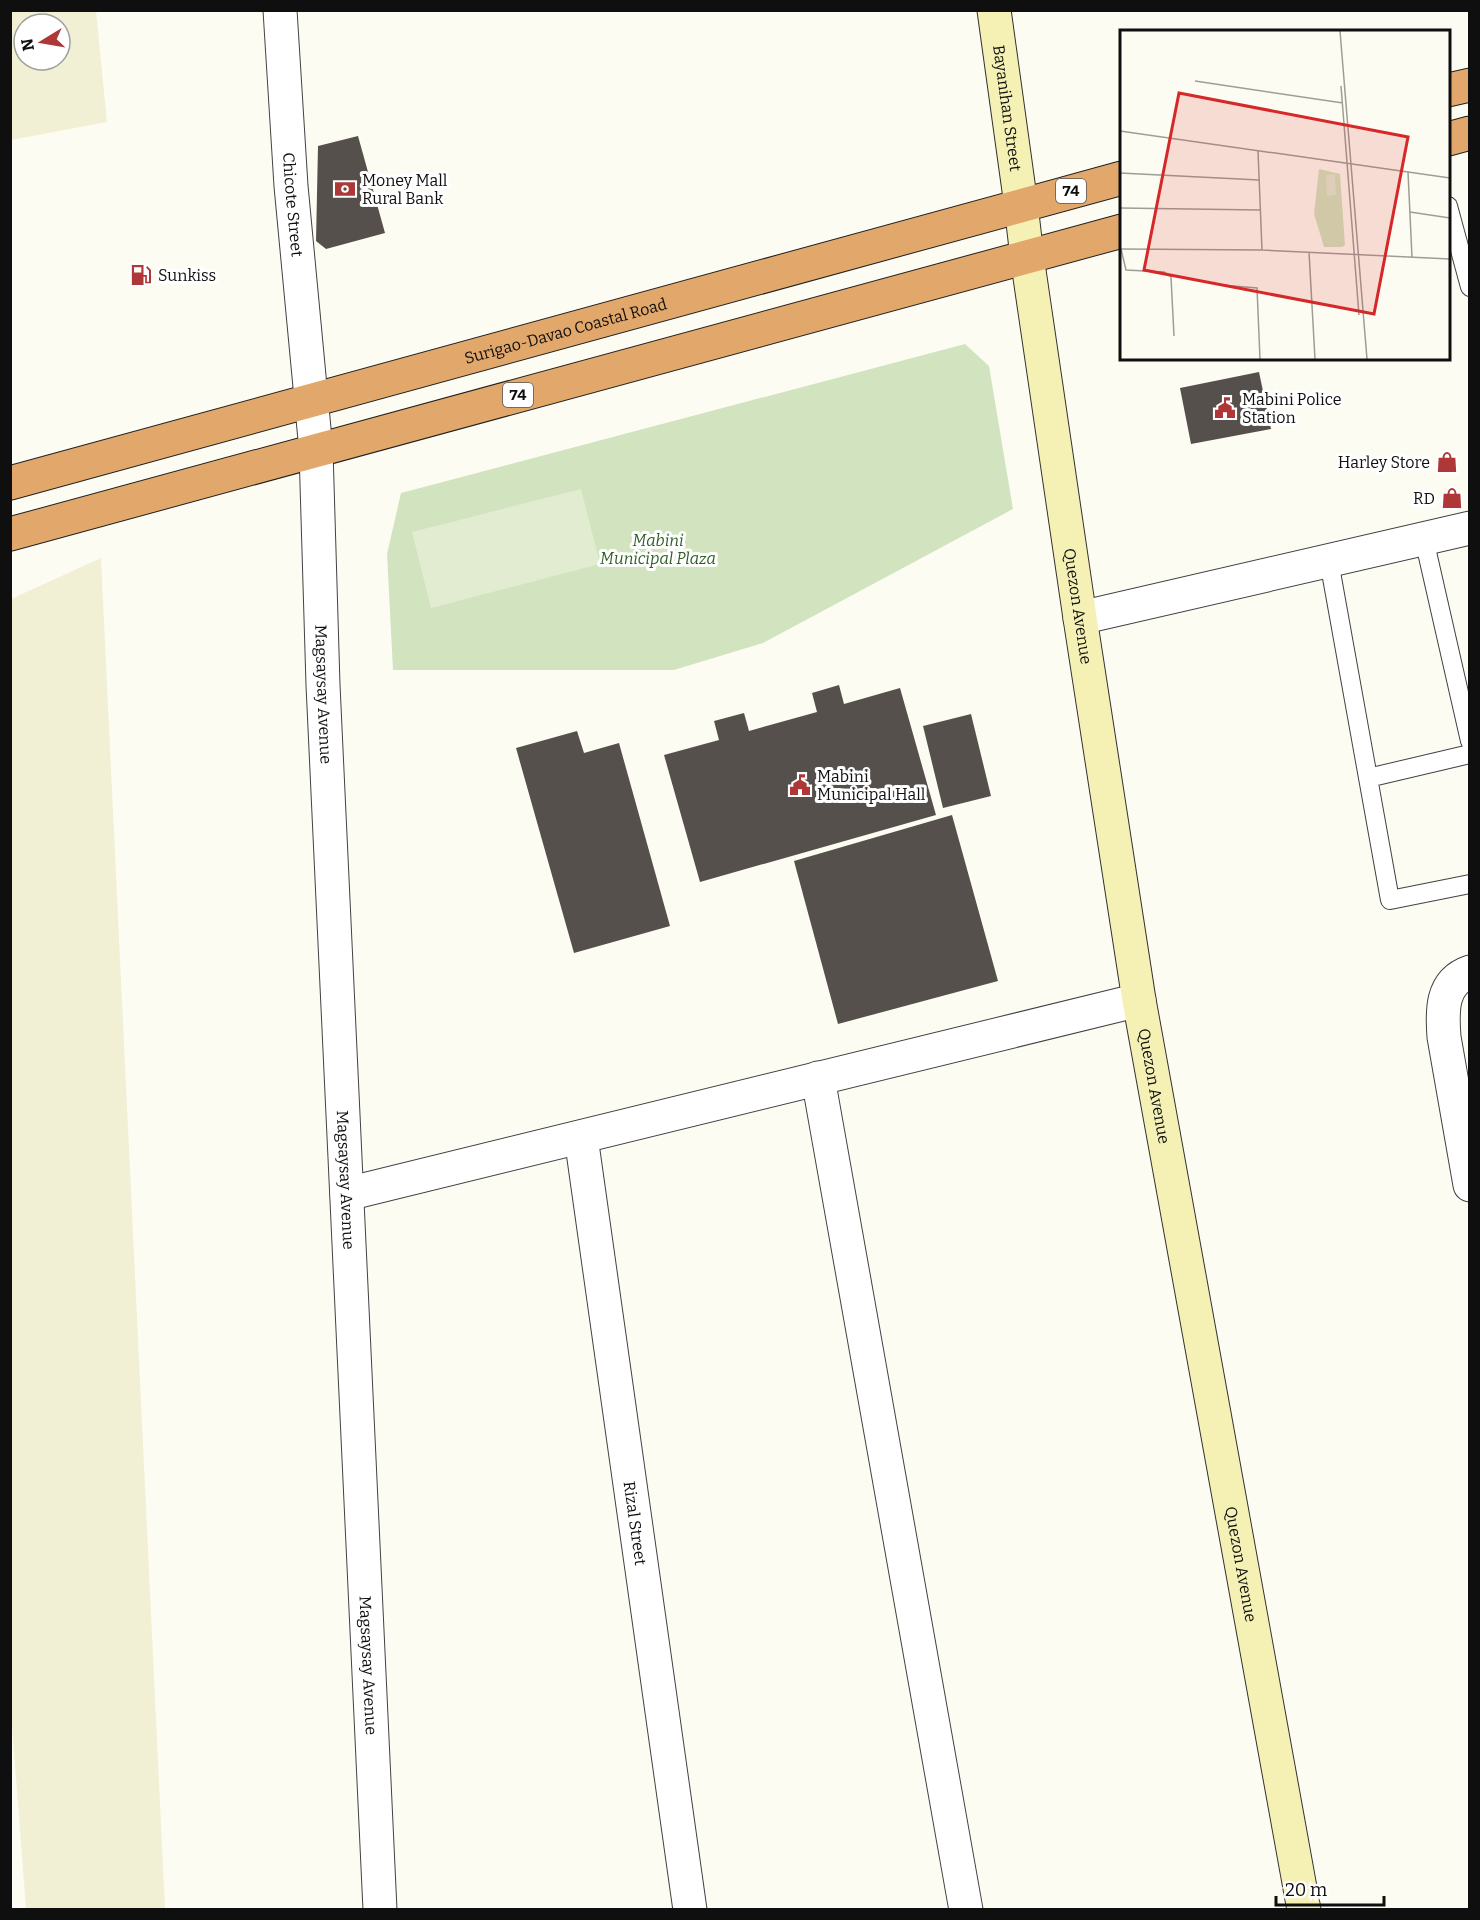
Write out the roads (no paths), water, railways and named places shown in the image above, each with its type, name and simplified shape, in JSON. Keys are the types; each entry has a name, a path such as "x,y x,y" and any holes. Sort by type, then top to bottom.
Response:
{"highway":[{"path":"1450,90 1470,85"},
{"path":"1450,139 1470,133"},
{"name":"Surigao-Davao Coastal Road","path":"10,483 1120,179"},
{"name":"74","path":"10,534 1120,232"}],"street":[{"name":"Chicote Street","path":"280,10 291,186 316,450"},
{"name":"Bayanihan Street","path":"994,10 1027,257"},
{"name":"Quezon Avenue","path":"1027,257 1139,1000 1304,1910"},
{"name":"Magsaysay Avenue","path":"316,450 323,685 380,1910"},
{"path":"1080,618 1470,528"},
{"path":"1470,972 1451,983 1443,1001 1442,1015 1470,1185"},
{"path":"347,1194 1139,1000"},
{"path":"818,1078 966,1910"},
{"name":"Rizal Street","path":"581,1137 690,1910"}],"lane":[{"path":"1450,210 1470,287"},
{"path":"1424,539 1470,741"},
{"path":"1329,561 1390,900 1470,884"},
{"path":"1368,778 1470,754"}],"place":[{"name":"Money Mall Rural Bank","path":"345,189"},
{"name":"Sunkiss","path":"141,275"},
{"name":"Mabini Police Station","path":"1225,408"},
{"name":"Harley Store","path":"1447,462"},
{"name":"RD","path":"1452,498"},
{"name":"Mabini Municipal Hall","path":"800,785"}],"park label":[{"name":"Mabini Municipal Plaza","path":"658,549"}]}
